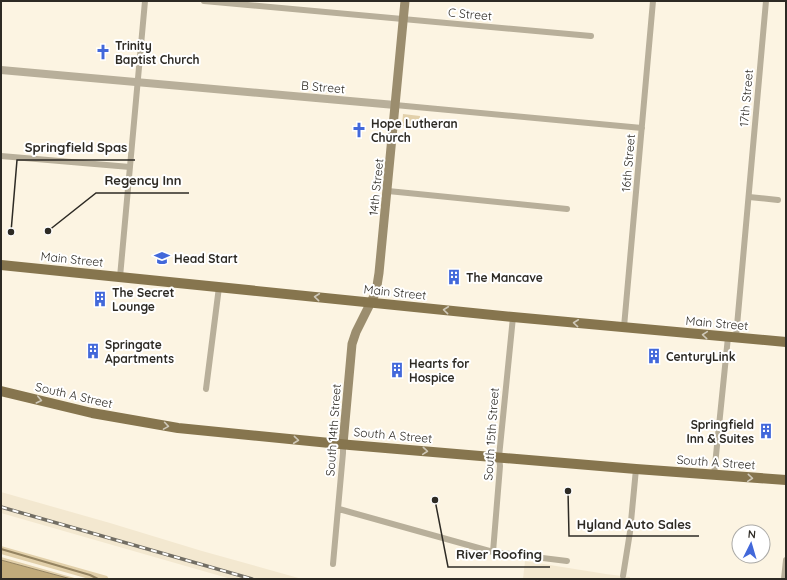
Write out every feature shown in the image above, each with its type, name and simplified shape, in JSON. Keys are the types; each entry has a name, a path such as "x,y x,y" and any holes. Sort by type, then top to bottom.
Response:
{"main road":[{"name":"14th Street","path":"372,302 376,292 379,274 405,1"},
{"name":"Main Street","path":"1,265 624,328 786,342"},
{"name":"South 14th Street","path":"343,444 352,344 356,332 372,302"},
{"name":"South A Street","path":"1,391 92,412 170,427 499,458 786,480"}],"street":[{"path":"120,277 145,1"},
{"name":"C Street","path":"204,1 592,36"},
{"name":"16th Street","path":"624,328 653,1"},
{"name":"17th Street","path":"714,475 749,197 766,1"},
{"name":"B Street","path":"1,70 642,128"},
{"path":"1,156 130,168"},
{"path":"388,191 567,209"},
{"path":"749,197 778,200"},
{"path":"206,389 219,287"},
{"name":"South 15th Street","path":"493,552 499,478 499,458 513,317"},
{"name":"South 14th Street","path":"333,564 344,453 343,444"},
{"path":"623,576 630,532 636,469"},
{"path":"339,509 493,552 567,561"},
{"path":"784,579 786,560"}],"shaded area":[{"path":"403,114 420,116 419,128 402,126"},
{"path":"1,492 302,579 231,579 1,513"},
{"path":"1,546 107,576 109,579 89,579 1,554"},
{"path":"1,557 78,579 71,579 1,560"},
{"path":"1,560 71,579 1,579"},
{"path":"525,561 630,577 630,579 523,579"}],"waterway":[{"path":"1,549 90,575 98,579"}],"railway":[{"path":"1,507 252,579"}],"place":[{"name":"Trinity Baptist Church","path":"103,52"},
{"name":"Hope Lutheran Church","path":"359,130"},
{"name":"Regency Inn","path":"48,231"},
{"name":"Springfield Spas","path":"11,232"},
{"name":"Head Start","path":"162,258"},
{"name":"The Mancave","path":"454,277"},
{"name":"The Secret Lounge","path":"100,299"},
{"name":"Springate Apartments","path":"93,351"},
{"name":"CenturyLink","path":"654,356"},
{"name":"Hearts for Hospice","path":"397,370"},
{"name":"Springfield Inn & Suites","path":"766,431"},
{"name":"Hyland Auto Sales","path":"568,491"},
{"name":"River Roofing","path":"435,500"}]}
